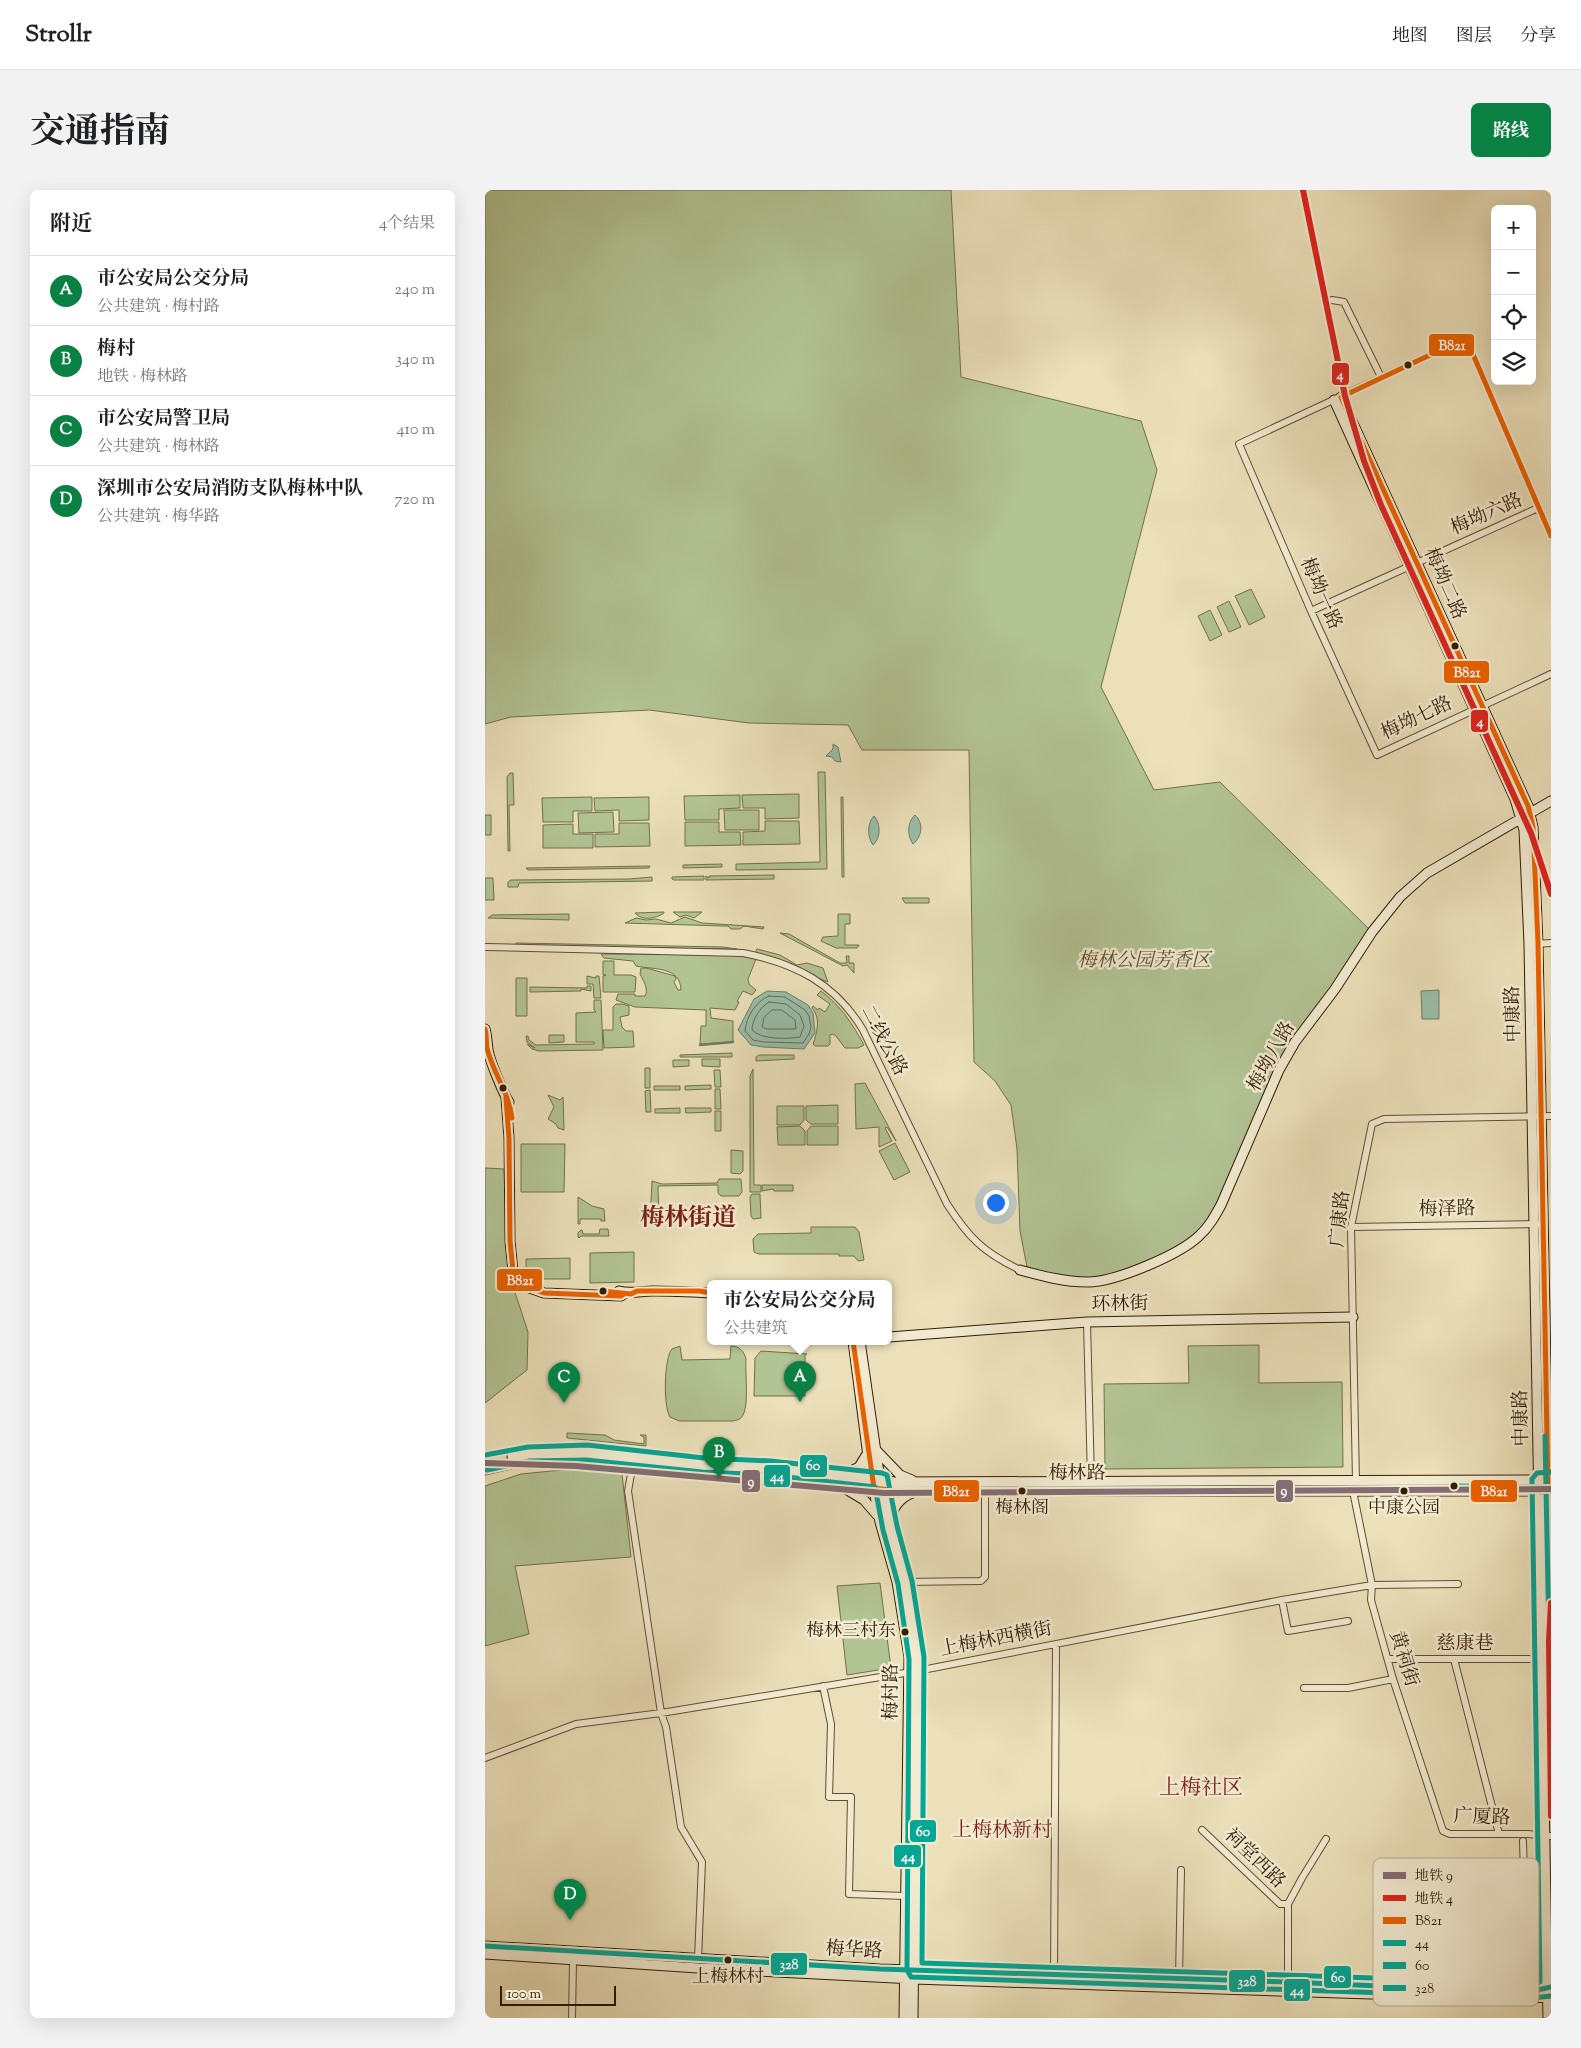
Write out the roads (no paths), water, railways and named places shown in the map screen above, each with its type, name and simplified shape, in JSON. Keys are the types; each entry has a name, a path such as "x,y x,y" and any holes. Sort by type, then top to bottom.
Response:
{"main road":[{"name":"梅坳二路","path":"1337,398 1478,707 1530,813"},
{"name":"梅坳二路","path":"1478,707 1515,799 1521,819"},
{"name":"梅坳八路","path":"1020,1270 1052,1279 1077,1282 1109,1279 1145,1266 1185,1246 1201,1235 1213,1220 1221,1205 1279,1070 1290,1051 1335,989 1385,914 1427,872 1551,801"},
{"name":"中康路","path":"1530,813 1533,944"},
{"name":"中康路","path":"1521,819 1524,830 1533,944 1542,1117 1539,1224 1543,1443 1551,1636"},
{"path":"486,1037 498,1078 510,1103 513,1128 515,1241 512,1249 513,1271 524,1286 544,1293 586,1294 594,1296 621,1296 627,1294 637,1296 699,1295 707,1293"},
{"name":"环林街","path":"892,1337 1087,1322 1353,1317"},
{"name":"梅村路","path":"854,1345 872,1450 880,1522 901,1582"},
{"name":"梅村路","path":"860,1345 872,1450"},
{"path":"1508,1479 1525,1476 1532,1471 1534,1467 1534,1452 1543,1443 1551,1470"},
{"path":"880,1522 876,1512 869,1503 837,1479 859,1467 872,1450 916,1486 897,1503 892,1512 890,1528"},
{"name":"梅林路","path":"485,1463 529,1454 578,1452 703,1465 770,1468 877,1484 896,1491 916,1486 1091,1480 1546,1480"},
{"name":"梅林路","path":"485,1470 516,1462 556,1459 601,1460 699,1472 837,1479"},
{"name":"梅村路","path":"877,1484 890,1528 901,1582 906,1631 913,1671 913,2018"},
{"name":"梅林路","path":"916,1486 985,1491 1546,1491"},
{"path":"1508,1490 1516,1494 1527,1495 1533,1500 1547,1524"},
{"name":"中康路","path":"1547,1524 1543,1659 1548,1836 1548,2018"},
{"name":"梅村路","path":"904,2018 905,1896 913,1671"},
{"name":"梅华路","path":"485,1946 914,1975 1373,1993"},
{"name":"梅华路","path":"485,1954 573,1960 904,1974"},
{"name":"梅华路","path":"914,1975 1054,1974 1373,1986"}],"street":[{"path":"1332,300 1343,302 1381,378"},
{"path":"1337,398 1466,338 1551,536"},
{"name":"梅坳一路","path":"1337,398 1239,444 1311,611 1377,755"},
{"name":"梅坳六路","path":"1311,611 1538,508"},
{"name":"梅坳七路","path":"1377,755 1551,674"},
{"path":"1533,944 1551,943"},
{"name":"二线公路","path":"485,948 743,953 760,956 793,968 822,983 846,1004 859,1024 947,1204 959,1222 970,1236 987,1252 1020,1270"},
{"name":"广康路","path":"1356,1481 1351,1227 1372,1124 1384,1119 1542,1117"},
{"name":"梅泽路","path":"1351,1227 1539,1224"},
{"path":"1087,1322 1091,1480"},
{"path":"633,1463 628,1491 661,1713 666,1727 681,1827 702,1862 698,1959"},
{"path":"901,1582 981,1581 985,1577 985,1491"},
{"name":"黄祠街","path":"1353,1491 1372,1585 1371,1600 1393,1679 1443,1831"},
{"name":"上梅林西横街","path":"485,1758 576,1724 661,1713 913,1671 1282,1600 1372,1585 1458,1584"},
{"path":"1282,1600 1289,1631 1348,1622"},
{"path":"1054,1974 1055,1644"},
{"name":"慈康巷","path":"1388,1659 1543,1659"},
{"path":"1454,1659 1499,1834"},
{"path":"1304,1688 1348,1688 1393,1679"},
{"path":"823,1686 831,1724 829,1797 851,1797 849,1894 905,1896"},
{"name":"祠堂西路","path":"1202,1830 1280,1904 1288,1904"},
{"name":"广厦路","path":"1443,1831 1450,1834 1548,1836"},
{"path":"1288,1982 1288,1904 1326,1839"},
{"path":"1523,1841 1523,1858"},
{"path":"1179,1978 1181,1870"},
{"path":"572,2018 573,1960"}],"water":[{"path":"833,744 838,747 841,762 826,756 833,749"},
{"path":"915,815 920,822 921,830 913,844 909,829 910,821"},
{"path":"874,816 878,823 879,831 878,839 873,845 869,830 870,822"},
{"path":"1439,990 1439,1019 1422,1019 1421,991"},
{"path":"767,991 786,992 808,1005 813,1013 815,1033 804,1049 751,1045 738,1030 754,999"}],"waterway":[{"path":"700,1045 733,1042"}],"metro line":[{"name":"4","path":"1303,190 1345,396 1364,461 1381,505 1531,833 1551,894"},
{"name":"9","path":"485,1463 576,1466 884,1493 1551,1489"},
{"name":"4","path":"1551,1603 1549,1641 1551,1816"}],"place":[{"name":"市公安局公交分局","path":"800,1402"},
{"name":"市公安局警卫局","path":"564,1403"},
{"name":"梅村","path":"719,1478"},
{"name":"梅林阁","path":"1022,1491"},
{"name":"中康公园","path":"1404,1491"},
{"name":"梅林三村东","path":"905,1632"},
{"name":"深圳市公安局消防支队梅林中队","path":"570,1920"},
{"name":"上梅林村","path":"728,1960"}],"district":[{"name":"梅林街道","path":"688,1219"},
{"name":"上梅社区","path":"1201,1789"},
{"name":"上梅林新村","path":"1002,1831"}],"park label":[{"name":"梅林公园芳香区","path":"1144,961"}]}
